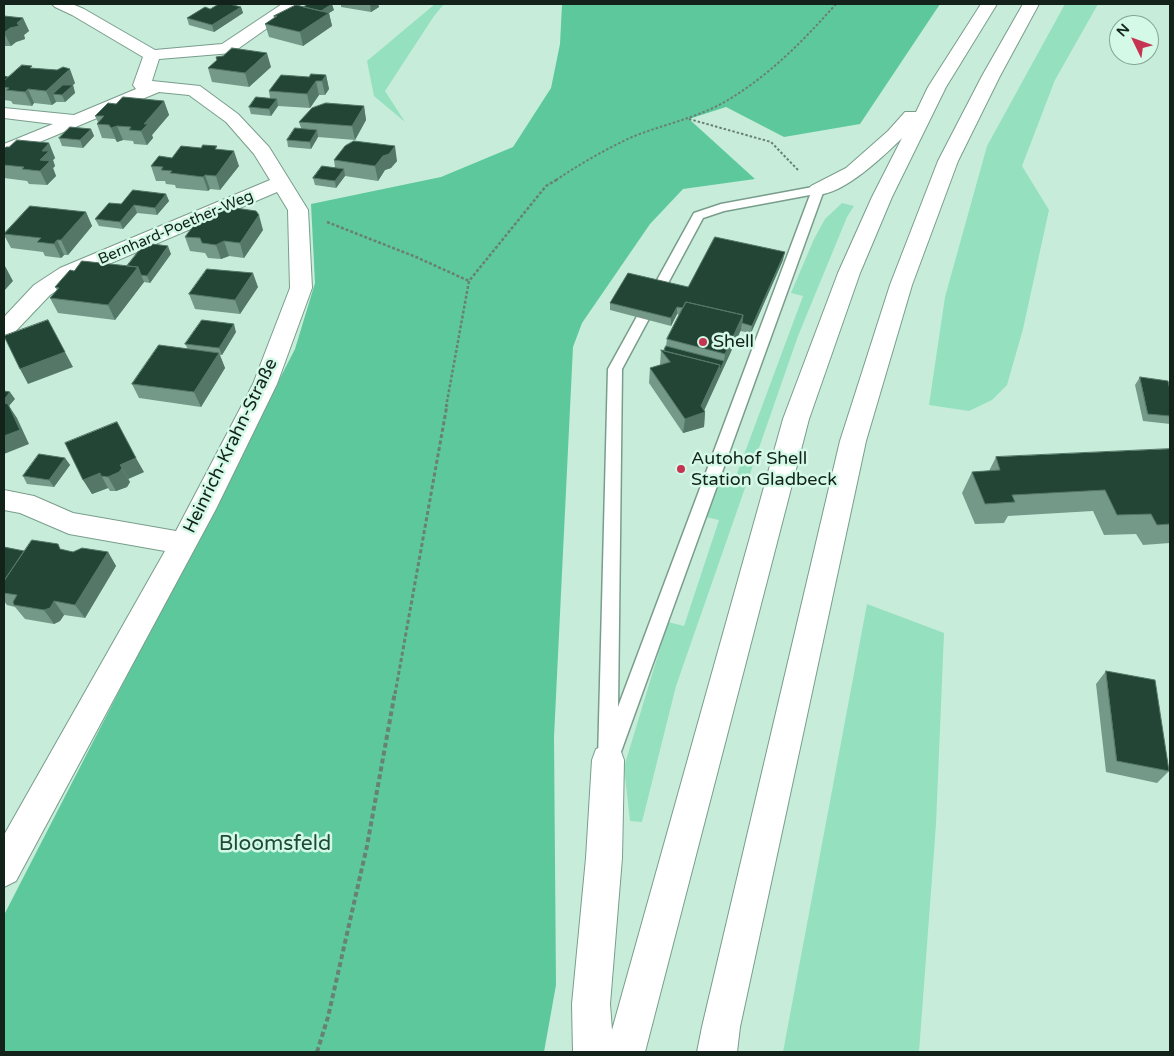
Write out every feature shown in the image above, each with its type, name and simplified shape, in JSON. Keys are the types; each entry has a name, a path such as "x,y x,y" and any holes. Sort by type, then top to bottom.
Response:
{"main road":[{"path":"60,4 78,12 152,55 226,49 292,4"},
{"path":"625,1052 796,419 849,273 874,214 902,154 937,87 989,4"},
{"path":"718,1052 723,1017 853,440 901,285 948,160 1031,4"},
{"path":"152,55 142,85 194,90 232,118 262,151 298,210"},
{"path":"4,152 73,120 156,86"},
{"path":"818,190 853,172 895,134 937,87"},
{"path":"4,113 73,120"},
{"name":"Bernhard-Poether-Weg","path":"4,330 42,290 68,273 280,183"},
{"name":"Heinrich-Krahn-Straße","path":"4,869 183,544 265,384 301,288 298,210"},
{"path":"4,500 24,503 69,523 183,544"},
{"path":"593,1052 591,1004 604,858 608,760"}],"lane":[{"path":"608,760 818,190"},
{"path":"608,760 615,369 698,216 721,208 818,190"}],"path":[{"path":"316,1052 328,1017 367,846 469,281 546,186 578,165 633,137 689,119 728,100 775,67 801,44 836,4"},
{"path":"689,119 772,142 818,190"},
{"path":"298,210 416,256 469,281"}],"green space":[{"path":"435,4 444,4 434,16 385,91 405,122 374,96 367,61"},
{"name":"Bloomsfeld","path":"562,4 940,4 860,124 784,137 726,107 689,119 755,179 683,189 650,224 582,323 573,347 554,737 556,985 544,1052 4,1052 4,915 295,349 315,283 311,204 441,177 513,147 551,88 560,44"},
{"path":"1065,4 1098,4 1055,80 1022,166 1049,210 1023,329 1007,385 992,400 969,411 929,405 945,297 987,146"},
{"path":"842,203 854,206 847,217 798,336 676,686 642,822 630,821 624,767 668,622 684,626 719,520 706,517 719,483 732,487 803,296 791,293 814,239 825,219"},
{"path":"867,604 944,633 936,824 919,1052 783,1052"}],"building":[{"path":"219,4 241,7 212,25 187,18 205,7 210,9"},
{"path":"308,4 332,4 321,11 304,7"},
{"path":"296,5 329,13 300,32 265,24 277,16 274,16"},
{"path":"4,16 23,18 17,23 19,26 10,28 4,33"},
{"path":"232,48 267,53 245,73 208,68 217,60 216,57 223,56"},
{"path":"22,65 32,66 30,68 57,70 63,67 70,69 46,91 28,89 25,92 6,90 9,88 4,87 4,81"},
{"path":"311,74 326,75 322,81 316,81 307,94 269,91 281,75 309,77"},
{"path":"63,85 73,85 62,95 53,94"},
{"path":"123,97 164,101 144,124 148,124 141,131 129,130 131,127 117,126 111,128 109,125 97,124 104,116 95,116 108,103 116,104"},
{"path":"256,97 277,99 269,109 249,107"},
{"path":"326,103 364,106 352,126 299,122 312,108"},
{"path":"70,127 91,129 80,140 59,138"},
{"path":"295,128 317,130 310,142 287,140"},
{"path":"17,140 49,143 42,151 49,151 40,160 50,161 40,171 4,165 4,149"},
{"path":"354,141 395,146 375,166 334,160 345,146"},
{"path":"203,145 217,146 215,149 234,151 216,176 205,175 203,177 170,173 172,171 161,170 163,167 151,166 159,156 172,158 181,146 201,148"},
{"path":"322,166 344,169 335,181 313,178"},
{"path":"133,190 166,194 155,208 134,205 120,222 95,219 109,203 121,204"},
{"path":"30,206 86,212 61,240 57,240 54,244 37,242 41,238 4,234"},
{"path":"214,207 256,211 259,215 240,243 224,241 216,245 202,243 200,238 185,237 206,209"},
{"path":"715,237 785,252 752,326 742,323 743,315 686,302 683,308 677,307 671,318 610,303 628,273 688,287"},
{"path":"145,243 168,246 147,276 141,275 138,267 127,266"},
{"path":"82,261 138,267 108,305 50,298 59,288 55,287 70,270 74,271"},
{"path":"207,269 253,273 235,300 189,294"},
{"path":"686,302 743,315 725,354 667,339"},
{"path":"48,320 65,352 20,369 4,336"},
{"path":"202,320 234,324 219,348 185,344"},
{"path":"159,345 219,353 194,392 132,384"},
{"path":"666,346 724,361 719,372 720,365 664,351"},
{"path":"661,350 720,365 701,406 705,412 685,419 650,368 670,362"},
{"path":"1140,377 1168,381 1170,416 1148,414"},
{"path":"4,391 10,392 4,400"},
{"path":"4,403 8,404 20,430 4,436"},
{"path":"117,422 136,458 120,465 122,468 119,472 108,477 101,476 100,473 83,480 65,443"},
{"path":"1170,449 1170,524 1157,525 1151,514 1117,515 1105,490 1012,495 1015,502 985,504 972,472 1000,470 996,457"},
{"path":"39,454 65,458 49,480 23,476"},
{"path":"32,540 58,544 60,549 73,552 82,548 108,552 75,605 54,601 50,608 44,610 14,605 13,602 17,595 4,593 4,581"},
{"path":"4,547 24,551 4,581"},
{"path":"1106,671 1155,680 1169,771 1117,761"}],"place":[{"name":"Shell","path":"703,342"},
{"name":"Autohof Shell Station Gladbeck","path":"681,469"}]}
